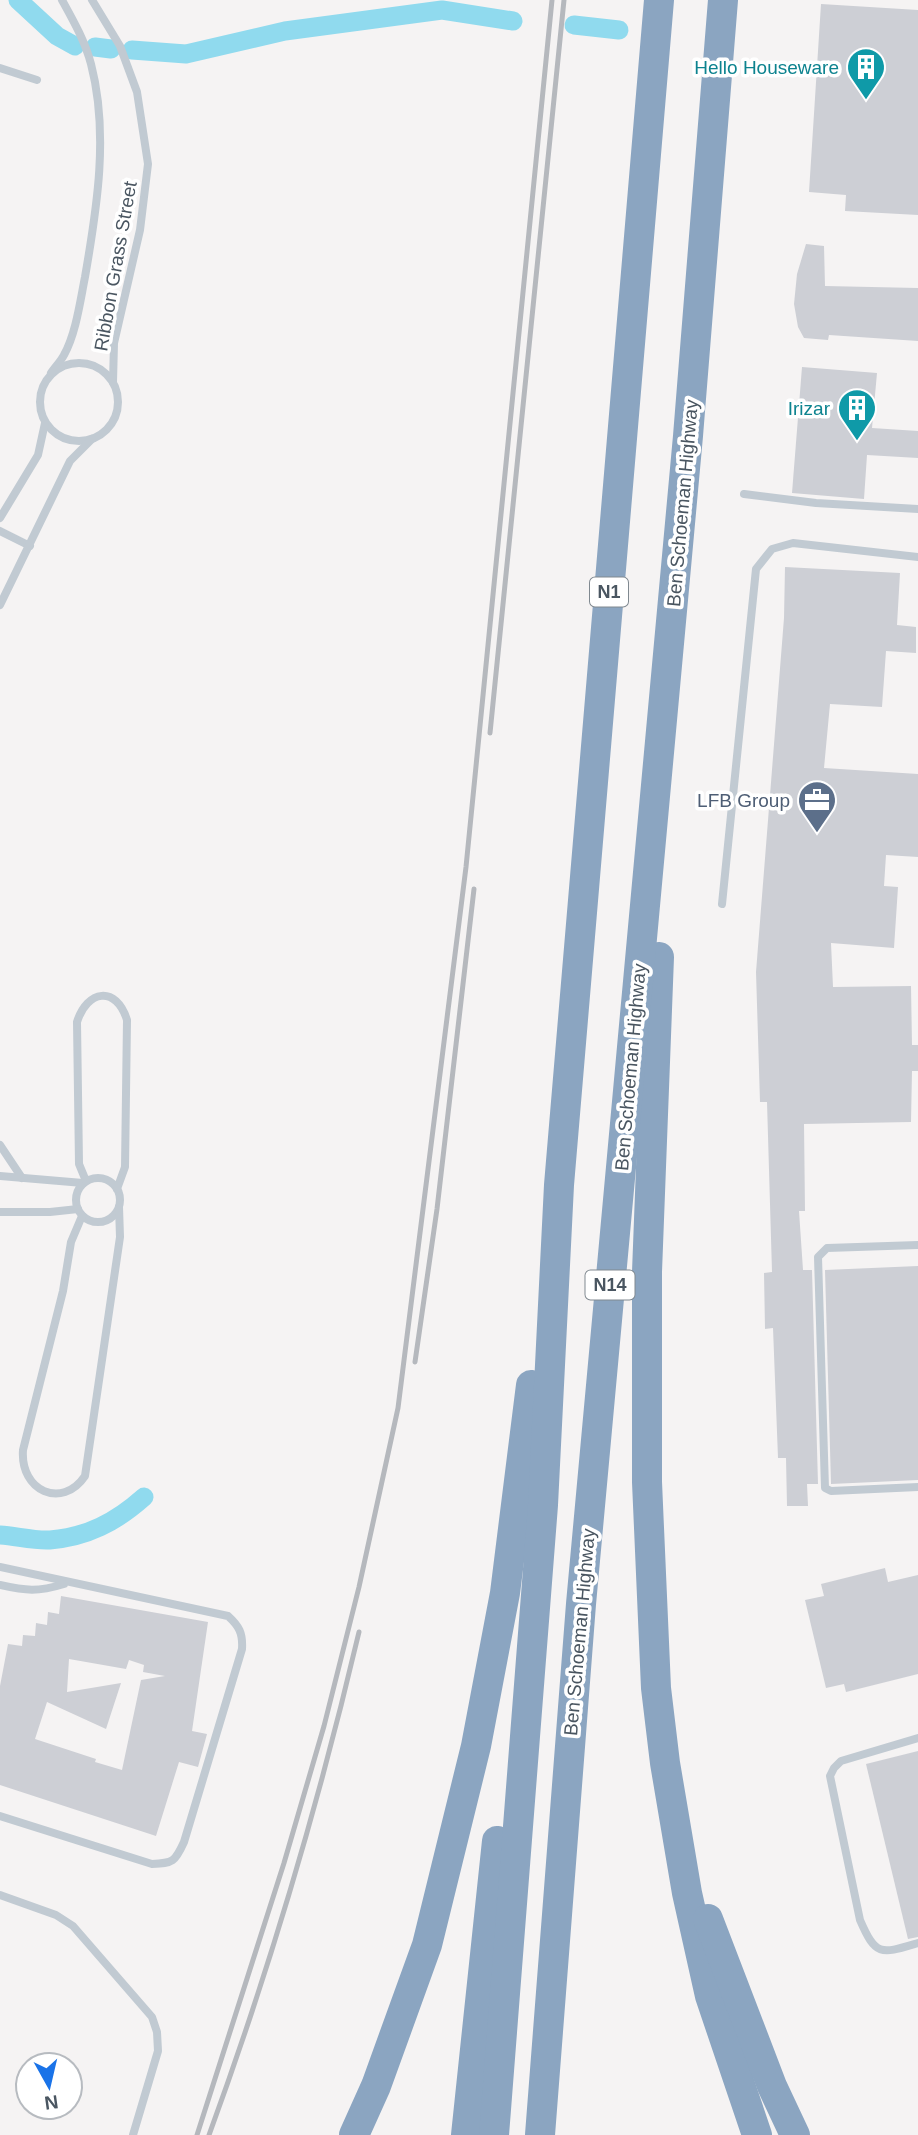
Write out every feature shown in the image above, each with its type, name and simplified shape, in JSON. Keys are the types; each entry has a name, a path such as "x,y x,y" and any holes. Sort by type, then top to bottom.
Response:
{"highway":[{"name":"N1","path":"559,1185 659,0"},
{"name":"Ben Schoeman Highway","path":"541,2135 581,1604 688,436 723,0"},
{"path":"688,436 661,905 647,1272 647,1482 655,1674 664,1763 687,1893 710,1996 757,2135"},
{"path":"494,2135 543,1505 559,1185"},
{"path":"355,2135 376,2086 426,1945 476,1746 505,1593 559,1185"},
{"path":"467,2135 516,1653 543,1505"},
{"path":"675,1827 763,2062 796,2135"}],"lane":[{"name":"Ribbon Grass Street","path":"0,518 38,455 45,423 40,411 39,397 43,384 64,355 81,298 93,233 100,146 98,103 91,63 80,32 62,0"},
{"name":"Ribbon Grass Street","path":"0,605 70,461 93,439 105,432 118,409 118,395 113,382 114,343 140,230 148,164 137,92 120,46 92,0"},
{"path":"0,68 37,80"},
{"name":"Ribbon Grass Street","path":"51,373 63,365 77,362 97,368 113,382"},
{"path":"45,423 54,433 66,440 79,442 93,439"},
{"path":"744,494 816,503 918,509"},
{"path":"0,531 30,546"},
{"path":"722,904 755,569 772,549 793,543 918,557"},
{"path":"0,1176 84,1182 99,1177 107,1179 117,1189 120,1198 120,1237 85,1476 78,1486 67,1492 55,1493 32,1483 25,1473 23,1450 80,1212 76,1195 84,1182 79,1164 77,1023 81,1009 88,1000 99,996 113,998 123,1007 127,1020 125,1167 117,1189"},
{"path":"0,1146 22,1178"},
{"path":"0,1212 80,1212 96,1222 109,1219 118,1208"},
{"path":"918,1245 827,1248 818,1257 825,1488 831,1491 918,1487"},
{"path":"0,1567 228,1616 238,1626 243,1637 242,1649 184,1842 177,1857 170,1863 152,1864 0,1816"},
{"path":"0,1585 28,1591 67,1583"},
{"path":"918,1738 841,1761 830,1776 860,1920 870,1942 881,1951 892,1951 918,1943"},
{"path":"0,1895 56,1915 72,1926 152,2017 157,2032 158,2051 133,2135"},
{"path":"0,1900 15,1902"}],"building":[{"name":"Hello Houseware","path":"821,4 918,10 918,215 845,211 846,195 809,192"},
{"path":"806,244 824,246 825,286 918,288 918,341 829,335 828,340 804,338 798,327 794,304 797,274"},
{"name":"Irizar","path":"802,367 877,373 872,428 918,431 918,458 867,455 864,499 792,493"},
{"path":"785,567 900,573 897,625 916,627 916,653 886,651 882,707 830,704 824,768 918,774 918,857 886,855 884,886 898,887 894,948 831,943 833,987 911,986 912,1045 918,1045 918,1071 912,1071 911,1122 804,1124 805,1211 799,1211 803,1270 812,1270 818,1484 807,1484 808,1506 787,1506 786,1458 778,1458 773,1328 765,1329 764,1273 772,1272 767,1102 760,1102 756,972 784,618"},
{"path":"918,1266 918,1480 831,1484 825,1270"},
{"path":"885,1568 888,1582 918,1575 918,1674 846,1692 844,1684 826,1688 805,1600 824,1596 821,1584"},
{"path":"61,1596 208,1622 192,1731 207,1734 198,1767 179,1762 156,1836 0,1785 0,1686 8,1644 22,1646 23,1635 35,1636 36,1623 47,1625 48,1612 59,1614","holes":["69,1659 126,1669 129,1660 144,1665 143,1672 165,1676 141,1680 122,1770 35,1739 47,1702 106,1729 121,1683 67,1692"]},
{"path":"918,1751 918,1937 908,1939 866,1764"}],"waterway":[{"path":"18,0 57,36 75,46"},
{"path":"132,50 186,54 285,31 442,10 513,21"},
{"path":"574,25 619,30"},
{"path":"95,47 111,49"},
{"path":"0,1535 44,1540 76,1536 112,1521 144,1497"}],"railway":[{"path":"197,2135 284,1863 324,1726 359,1587 398,1408 466,867 552,0"},
{"path":"490,733 564,0"},
{"path":"415,1362 437,1209 474,889"},
{"path":"209,2135 292,1886 359,1632"}],"place":[{"name":"Hello Houseware","path":"866,101"},
{"name":"Irizar","path":"857,442"},
{"name":"LFB Group","path":"817,834"}]}
